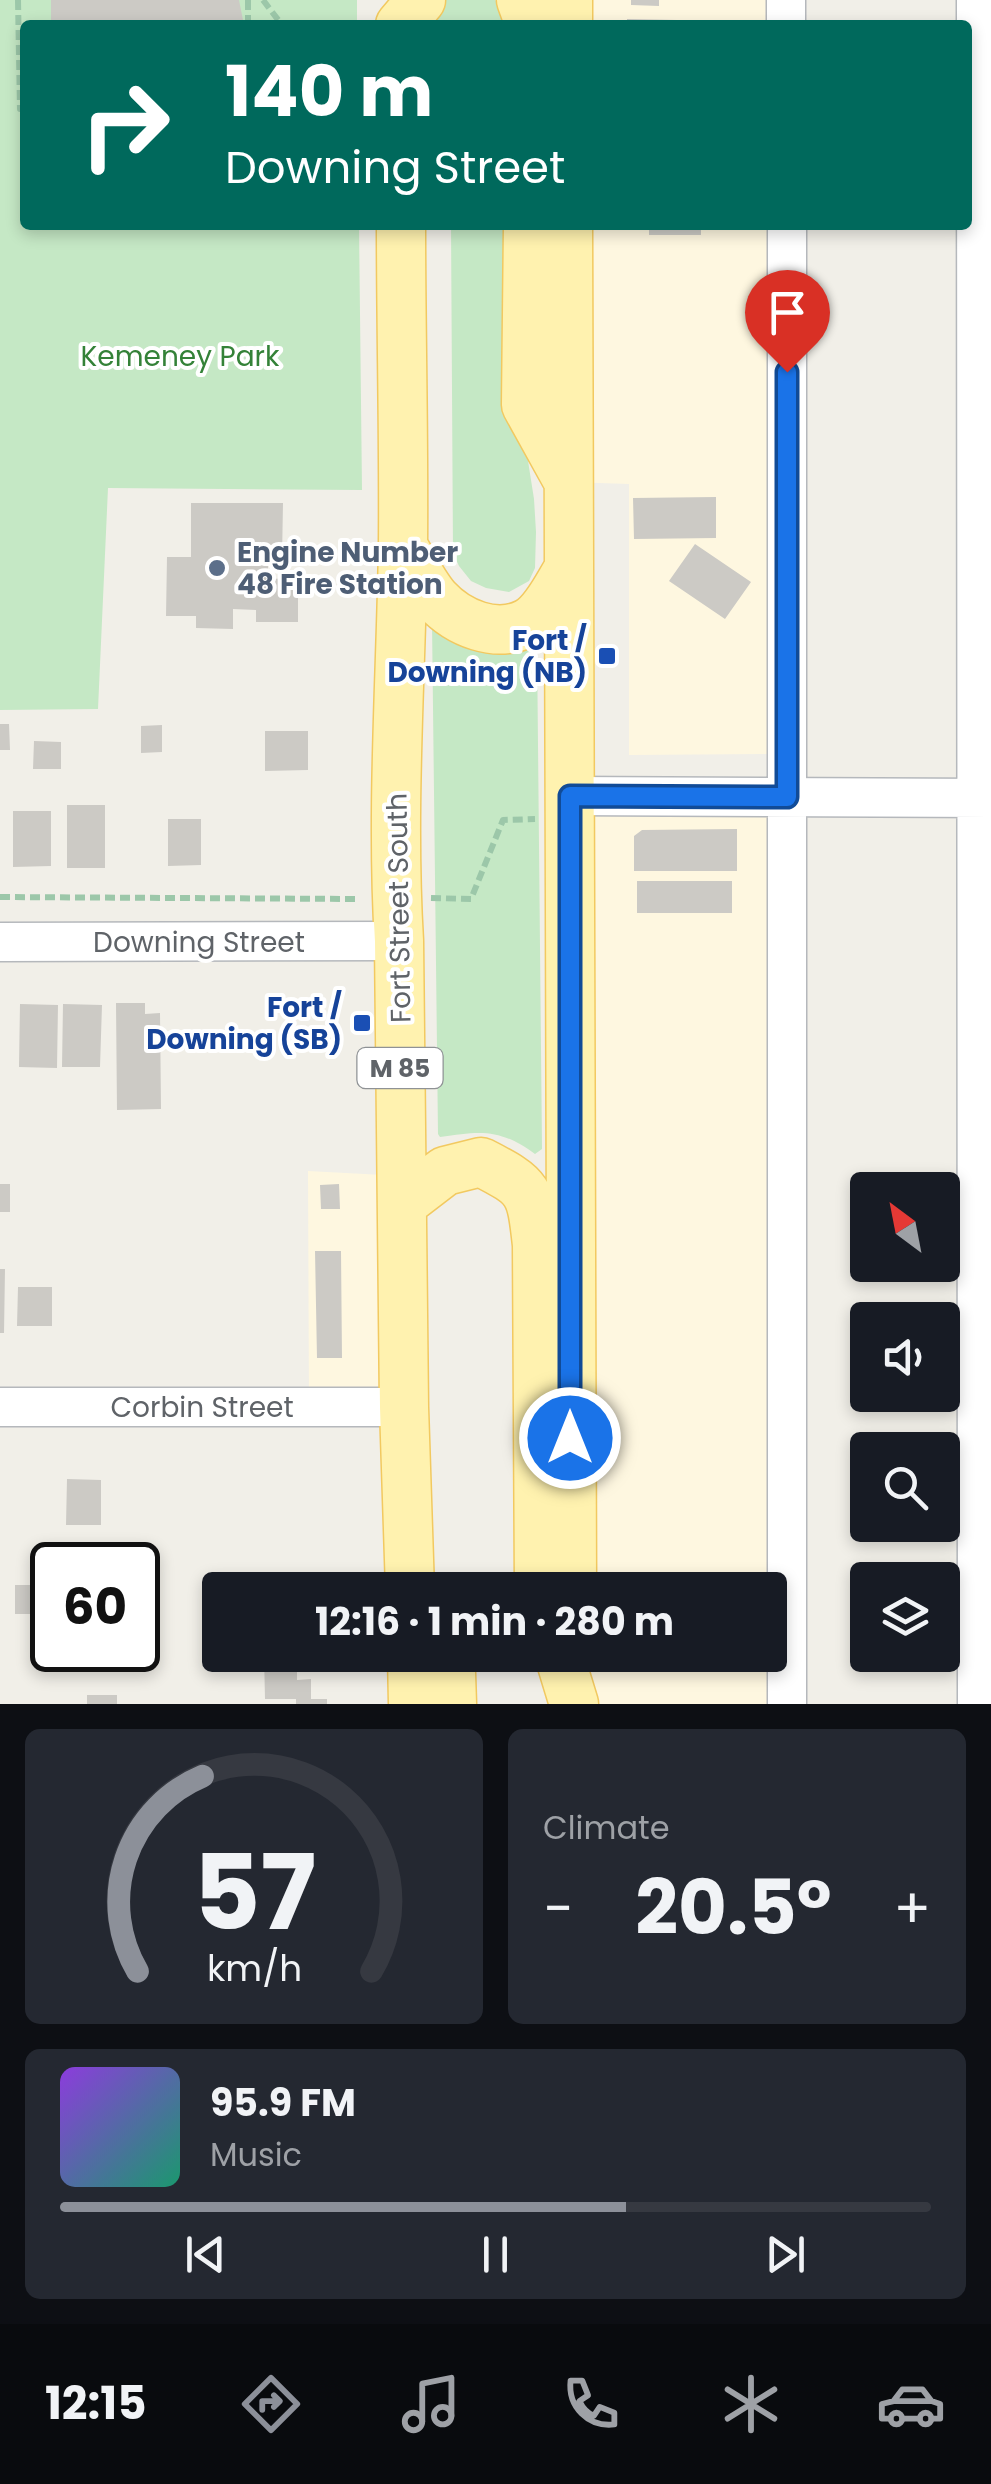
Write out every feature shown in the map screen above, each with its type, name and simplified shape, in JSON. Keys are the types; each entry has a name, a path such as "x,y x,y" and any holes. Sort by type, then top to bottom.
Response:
{"main road":[{"path":"404,20 420,0"},
{"name":"Fort Street South","path":"400,230 403,546 397,919 404,1407 414,1572"},
{"path":"528,230 526,405 569,482"},
{"path":"568,230 569,568 552,808 572,1572"},
{"path":"403,546 437,600 466,622 500,631 529,622 569,568"},
{"path":"402,1204 446,1170 481,1162 515,1180 526,1191 533,1210 537,1245 539,1572"},
{"path":"412,1672 413,1704"},
{"path":"451,1672 452,1704"},
{"path":"564,1672 574,1704"},
{"path":"573,1672 574,1704"}],"street":[{"path":"976,0 984,798 977,1704"},
{"path":"786,230 788,1704"},
{"path":"552,808 787,797 984,798"},
{"name":"Downing Street","path":"0,942 397,919"},
{"name":"Corbin Street","path":"0,1407 404,1407"}],"path":[{"path":"18,0 20,109"},
{"path":"263,0 278,20"},
{"path":"0,897 397,919 471,899 503,820 552,808"}],"shaded area":[{"path":"568,0 786,0 786,20 568,20"},
{"path":"568,230 787,230 778,754 629,755 629,484 569,482"},
{"path":"570,796 787,797 787,1572 572,1572"},
{"path":"308,1171 402,1176 404,1407 309,1407"},
{"path":"573,1672 787,1672 787,1704 574,1704"}],"green space":[{"name":"Kemeney Park","path":"0,0 357,0 357,20 20,20 20,230 359,230 362,490 108,488 98,709 0,710"},
{"path":"445,0 495,0 510,20 434,20 434,13"},
{"path":"451,230 519,230 520,410 534,499 535,568 529,581 509,592 486,588 471,581 453,553"},
{"path":"432,622 537,643 542,1149 535,1154 500,1136 438,1134"}],"building":[{"path":"51,0 239,0 243,20 51,20"},
{"path":"631,0 659,0 659,6 631,5"},
{"path":"649,230 701,230 701,235 649,235"},
{"path":"716,497 716,538 634,539 633,498"},
{"name":"Engine Number 48 Fire Station","path":"191,503 283,503 282,558 268,558 268,579 298,578 298,622 256,622 256,610 233,609 233,629 196,628 196,616 166,616 167,557 191,557"},
{"path":"695,544 751,582 725,619 669,581"},
{"path":"0,724 9,724 10,750 0,750"},
{"path":"162,725 162,752 141,753 141,726"},
{"path":"265,731 308,731 308,770 265,771"},
{"path":"34,741 61,742 61,769 33,769"},
{"path":"67,805 105,805 105,868 67,868"},
{"path":"13,811 51,811 51,866 13,867"},
{"path":"168,819 201,819 201,865 168,866"},
{"path":"737,829 737,871 634,871 634,836 642,830"},
{"path":"637,881 732,881 732,913 637,913"},
{"path":"116,1003 145,1003 145,1014 160,1013 161,1109 117,1110"},
{"path":"20,1004 58,1005 57,1068 19,1067"},
{"path":"63,1004 102,1005 100,1067 62,1067"},
{"path":"0,1184 10,1184 10,1212 0,1212"},
{"path":"339,1184 340,1209 321,1209 320,1185"},
{"path":"315,1251 341,1251 342,1358 317,1358"},
{"path":"0,1269 5,1269 4,1333 0,1333"},
{"path":"18,1287 52,1287 52,1326 17,1326"},
{"path":"67,1479 101,1480 101,1525 66,1525"},
{"path":"15,1585 30,1585 30,1614 15,1614"},
{"path":"264,1672 297,1672 297,1680 311,1679 311,1699 327,1699 327,1704 296,1704 296,1699 265,1699"},
{"path":"87,1695 117,1695 117,1704 87,1704"}],"place":[{"name":"Engine Number 48 Fire Station","path":"217,568"},
{"name":"Fort / Downing (NB)","path":"607,656"},
{"name":"Fort / Downing (SB)","path":"362,1023"}],"route":[{"path":"570,1438 570,796 787,797 787,372"}]}
